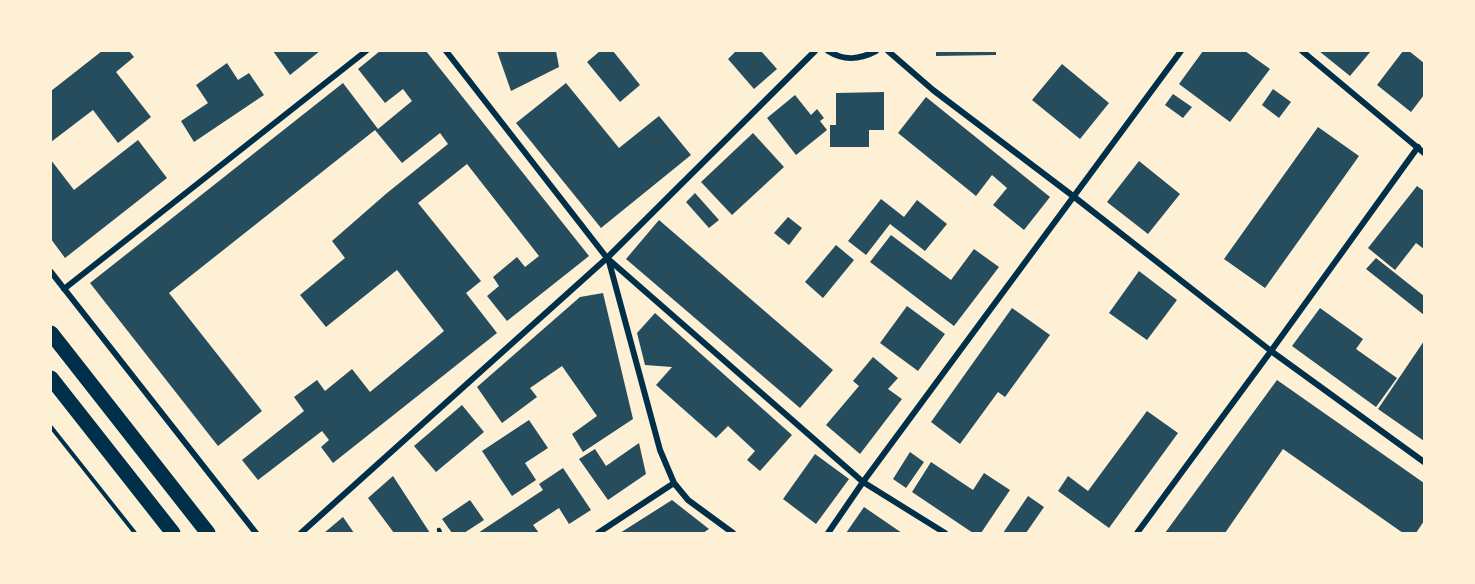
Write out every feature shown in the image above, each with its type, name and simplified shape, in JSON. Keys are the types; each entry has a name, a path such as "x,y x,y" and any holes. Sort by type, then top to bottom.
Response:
{"main road":[{"path":"51,333 208,533"},
{"path":"51,378 173,533"}],"street":[{"path":"64,289 366,51"},
{"path":"446,51 608,258 863,482 945,533"},
{"path":"301,533 608,258 815,51"},
{"path":"828,51 840,57 853,59 866,57 876,51"},
{"path":"888,51 933,90 1271,351 1424,462"},
{"path":"828,533 863,482 1181,51"},
{"path":"1302,51 1424,153"},
{"path":"1137,533 1418,147"},
{"path":"608,258 660,450 674,483 688,500 733,533"},
{"path":"51,272 256,533"},
{"path":"598,533 674,483"}],"path":[{"path":"51,428 135,533"}],"building":[{"path":"102,51 129,51 134,57 116,72 151,117 118,143 93,110 51,142 51,91"},
{"path":"273,51 320,51 290,75"},
{"path":"380,51 426,51 589,256 507,321 487,296 499,286 493,277 517,257 525,267 539,256 467,164 418,203 481,281 466,293 497,333 333,463 321,447 329,440 322,431 258,480 242,460 304,411 294,397 317,380 325,391 352,369 370,392 444,331 397,270 326,327 300,295 345,258 332,241 448,144 440,133 402,163 375,130 169,293 262,411 218,446 90,283 343,83 378,129 412,101 403,89 385,103 358,69"},
{"path":"497,51 556,51 559,67 511,91"},
{"path":"600,51 613,51 640,85 620,102 587,62"},
{"path":"736,51 761,51 777,69 754,89 728,59"},
{"path":"936,51 996,51 996,55 936,56"},
{"path":"1203,51 1245,51 1270,69 1230,122 1179,84"},
{"path":"1319,51 1371,51 1350,76"},
{"path":"1403,51 1409,51 1424,63 1424,95 1411,112 1377,85"},
{"path":"227,63 238,80 249,73 264,95 194,142 181,121 208,103 196,85"},
{"path":"1062,64 1109,103 1080,139 1032,100"},
{"path":"566,83 619,148 659,116 691,155 601,228 516,123"},
{"path":"1273,89 1291,102 1279,118 1262,105"},
{"path":"884,92 884,130 869,130 869,147 830,147 830,125 836,125 836,93"},
{"path":"1173,94 1192,107 1183,118 1165,105"},
{"path":"795,95 811,115 817,109 824,118 820,121 827,130 796,155 767,118"},
{"path":"926,97 1050,197 1024,230 993,205 1007,188 992,175 976,196 898,133"},
{"path":"1318,127 1359,156 1265,288 1224,259"},
{"path":"753,133 784,167 732,215 701,182"},
{"path":"138,140 167,178 65,258 51,239 51,160 74,190"},
{"path":"1139,161 1180,194 1148,234 1107,202"},
{"path":"1417,186 1424,191 1424,249 1416,243 1395,270 1368,248"},
{"path":"695,193 719,220 709,228 686,202"},
{"path":"881,199 904,217 917,200 947,224 925,251 890,224 866,255 848,241"},
{"path":"788,217 802,228 789,245 774,233"},
{"path":"659,220 833,370 800,408 626,259"},
{"path":"891,235 951,280 974,249 999,267 954,326 870,262"},
{"path":"836,245 854,260 823,298 805,282"},
{"path":"1376,258 1424,296 1424,315 1366,269"},
{"path":"1139,271 1177,300 1147,340 1109,313"},
{"path":"603,293 633,419 583,452 572,434 597,416 562,366 530,388 537,397 502,423 477,387 580,297"},
{"path":"907,306 945,334 918,371 880,343"},
{"path":"1012,308 1050,335 1005,397 998,392 960,444 931,422"},
{"path":"1320,308 1363,339 1356,349 1397,378 1376,407 1292,346"},
{"path":"655,313 792,435 760,471 747,460 755,451 728,426 716,438 656,385 672,367 645,365 637,333"},
{"path":"1424,341 1424,441 1378,409"},
{"path":"873,357 898,378 888,389 902,399 860,454 826,425 859,386 853,381"},
{"path":"1277,380 1424,483 1424,521 1416,533 1403,533 1283,449 1225,533 1165,533"},
{"path":"462,405 484,432 436,472 414,446"},
{"path":"1147,411 1178,433 1109,528 1058,491 1068,476 1088,491"},
{"path":"529,420 548,448 525,463 536,480 512,496 482,451"},
{"path":"639,443 646,474 608,500 579,459 595,449 606,466"},
{"path":"910,452 924,462 906,488 893,479"},
{"path":"815,454 849,479 816,524 783,499"},
{"path":"931,462 973,490 984,473 1010,490 981,533 973,533 912,492"},
{"path":"563,468 591,510 569,524 559,508 533,525 539,533 478,533 543,490 539,484"},
{"path":"393,476 430,533 394,533 368,498"},
{"path":"1028,496 1044,507 1026,533 1003,533"},
{"path":"470,500 484,520 464,533 452,533 442,519"},
{"path":"672,500 709,529 703,533 620,533"},
{"path":"864,507 902,533 846,533"},
{"path":"343,517 354,533 324,533"}]}
